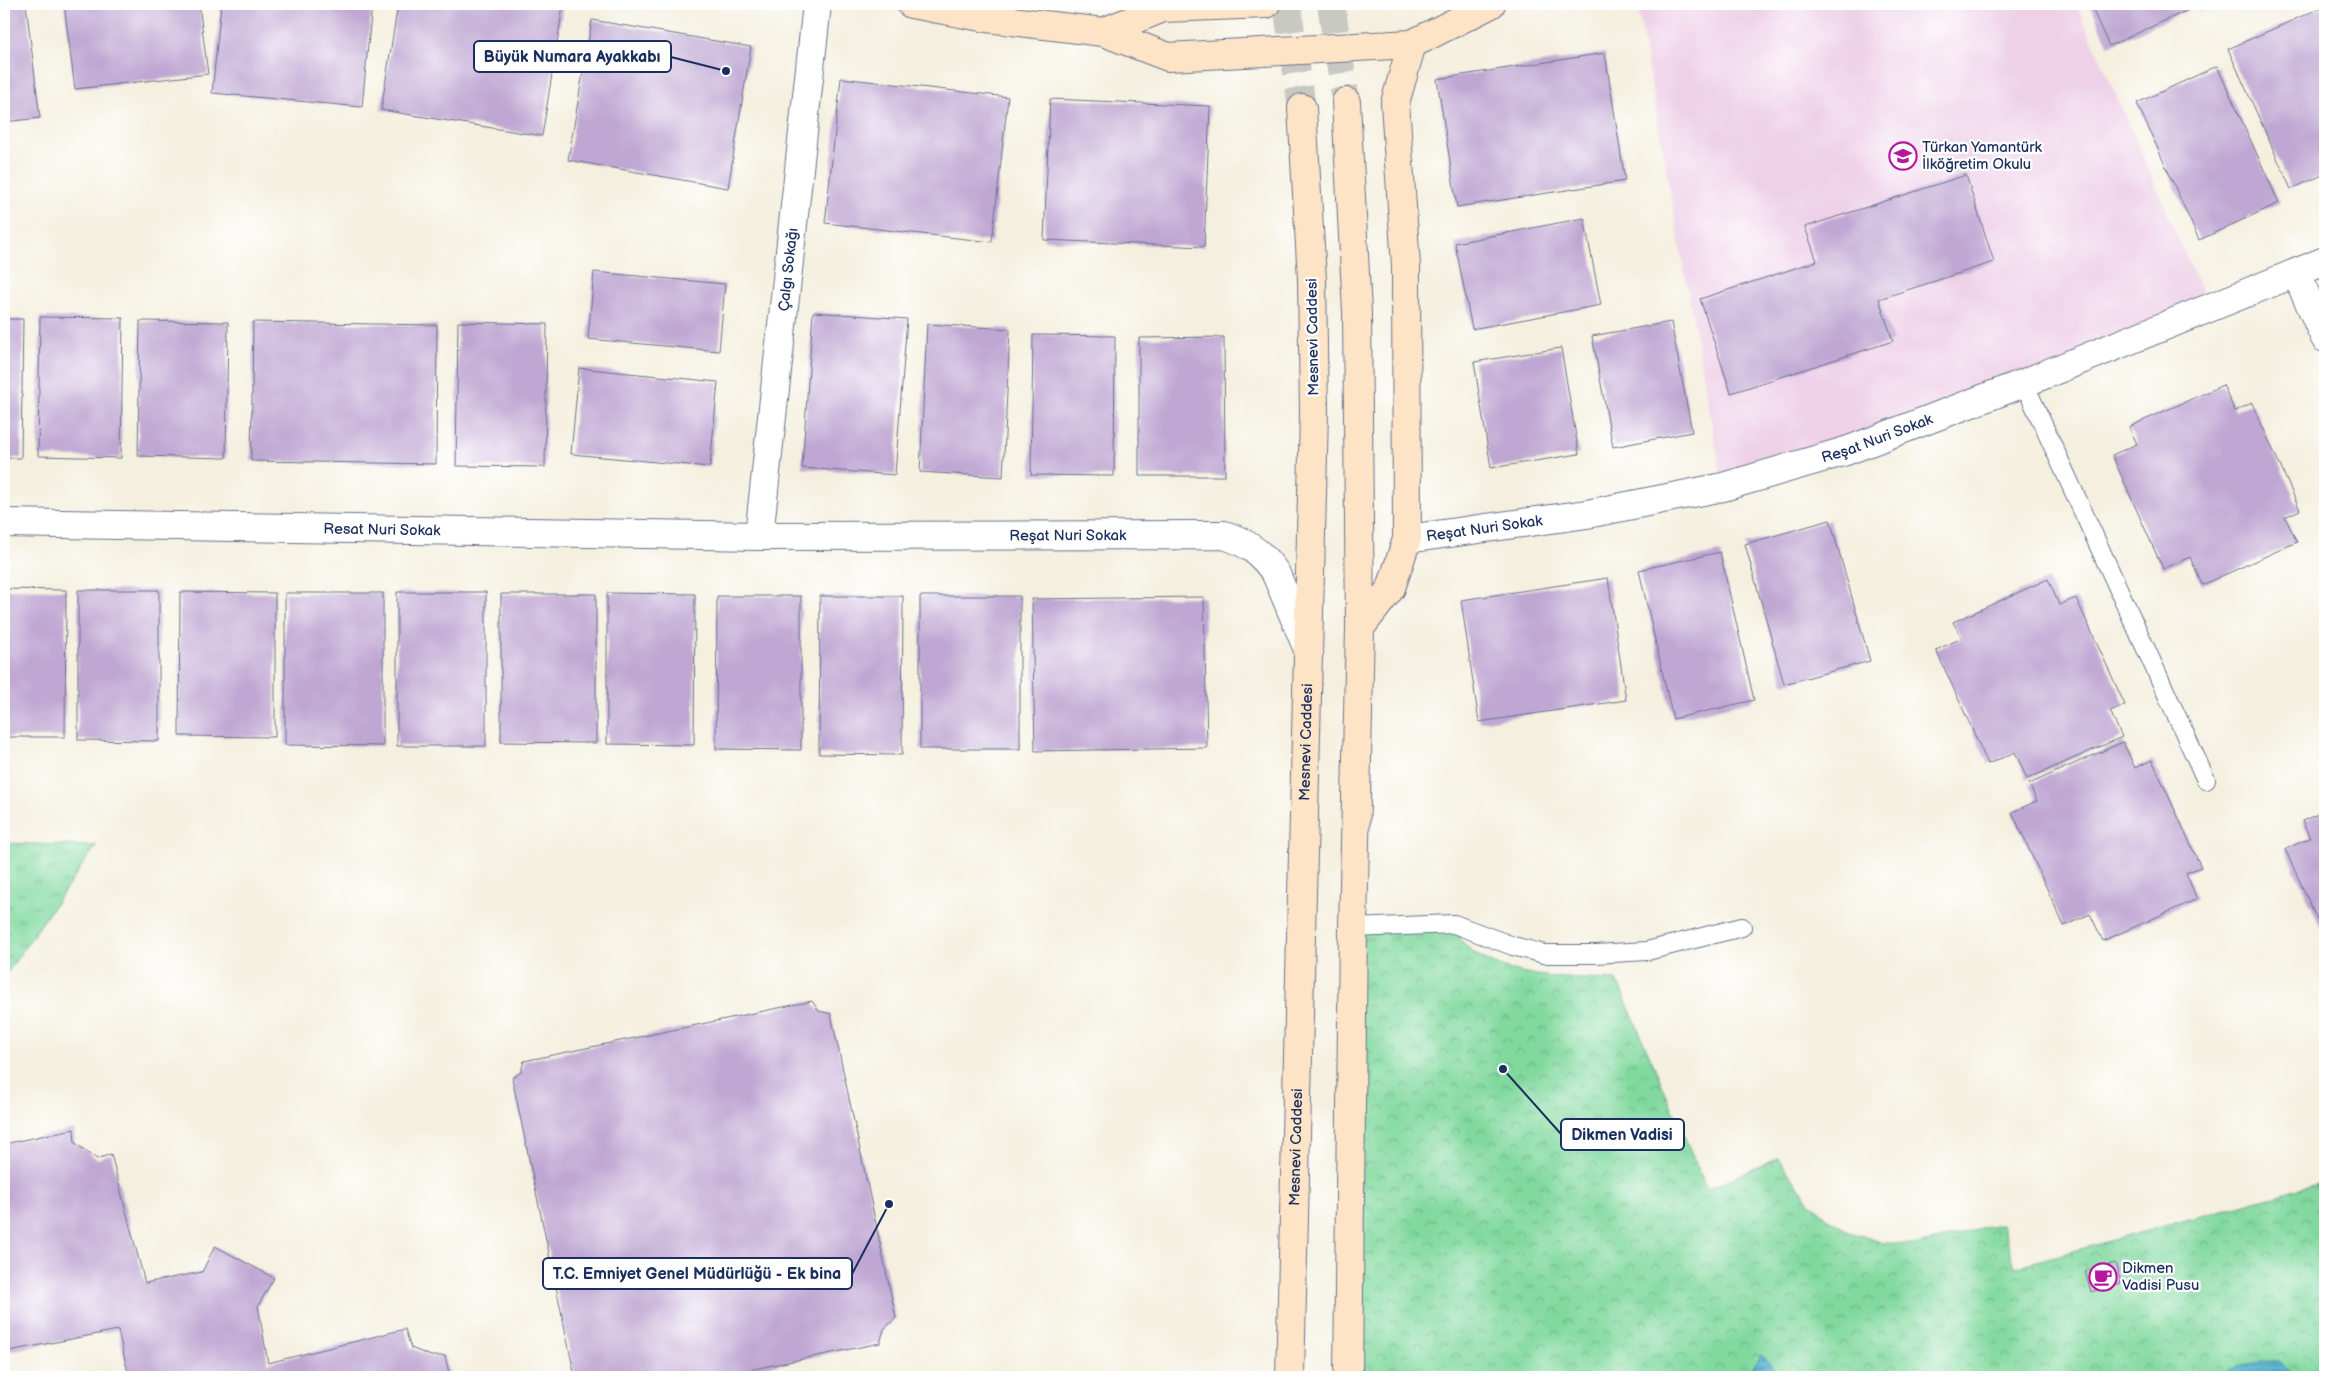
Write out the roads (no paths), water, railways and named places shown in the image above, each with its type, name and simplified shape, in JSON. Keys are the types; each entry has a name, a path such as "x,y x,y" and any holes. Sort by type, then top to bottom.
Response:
{"main road":[{"path":"911,4 987,18 1103,32 1168,57 1412,44 1492,4"},
{"path":"1103,32 1165,6 1266,4"},
{"path":"1360,628 1391,588 1407,539 1406,266 1395,103 1412,44"},
{"path":"1346,102 1357,312 1360,628 1353,928 1348,1377"},
{"name":"Mesnevi Caddesi","path":"1290,1377 1314,394 1312,280 1302,108"}],"street":[{"name":"Çalgı Sokağı","path":"758,536 817,4"},
{"name":"Reşat Nuri Sokak","path":"1407,539 1588,514 1723,487 1846,451 2024,383 2325,261"},
{"path":"2296,273 2325,338"},
{"name":"Resat Nuri Sokak","path":"4,523 758,536"},
{"name":"Reşat Nuri Sokak","path":"758,536 1224,535 1248,545 1270,564 1309,652"}],"lane":[{"path":"2024,383 2206,780"},
{"path":"1353,928 1454,924 1513,946 1544,954 1647,951 1742,928"}],"water":[{"path":"1762,1355 1782,1377 1744,1377"},
{"path":"2263,1362 2280,1363 2290,1371 2303,1375 2316,1371 2325,1364 2325,1377 2215,1377 2231,1368"}],"tunnel":[{"path":"1287,4 1302,108"},
{"path":"1331,4 1346,102"}],"place":[{"name":"Büyük Numara Ayakkabı","path":"726,71"},
{"name":"Türkan Yamantürk İlköğretim Okulu","path":"1903,156"},
{"name":"Dikmen Vadisi","path":"1503,1069"},
{"name":"T.C. Emniyet Genel Müdürlüğü - Ek bina","path":"889,1204"},
{"name":"Dikmen Vadisi Pusu","path":"2103,1277"}]}
